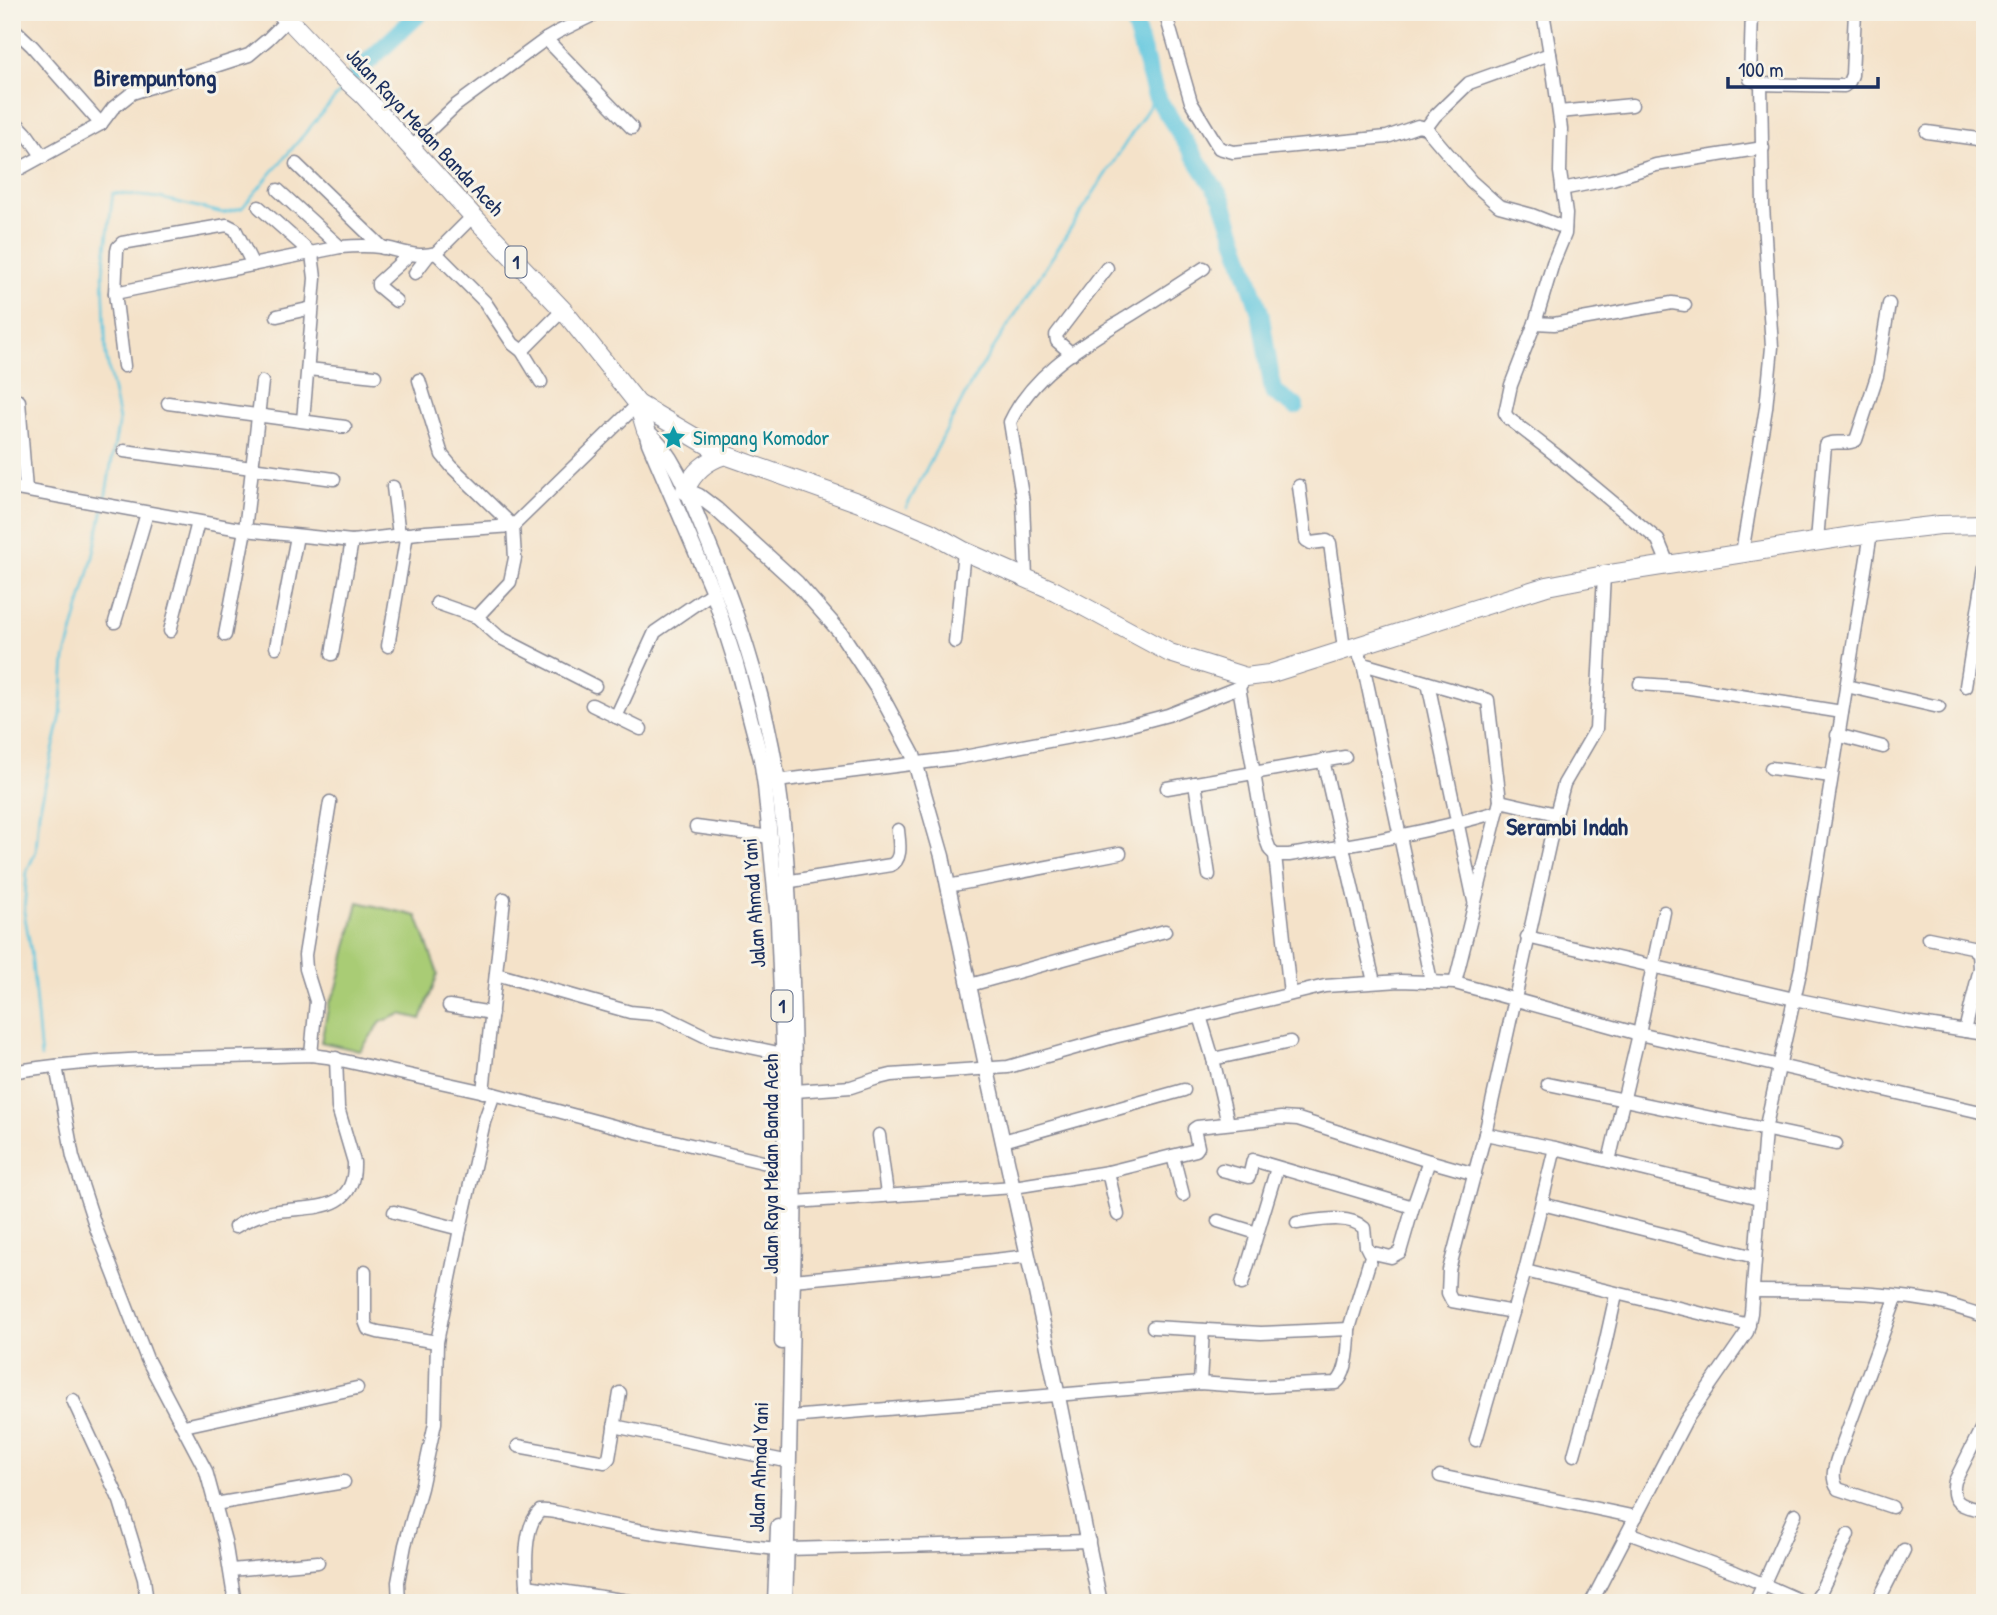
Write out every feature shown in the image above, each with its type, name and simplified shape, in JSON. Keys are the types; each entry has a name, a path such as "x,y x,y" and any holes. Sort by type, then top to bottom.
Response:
{"highway":[{"name":"Jalan Raya Medan Banda Aceh","path":"284,15 341,75 363,94 473,216 563,310 638,404 646,430"},
{"path":"638,404 725,454 868,506 930,532 964,551 1055,591 1170,653 1242,682 1547,586 1668,564 1871,533 1940,525 1985,524"},
{"path":"685,490 689,481 704,465 725,454"}],"main road":[{"name":"Jalan Raya Medan Banda Aceh","path":"646,430 658,440 685,490 720,571 751,662 772,746 777,781 795,1091 790,1168 795,1202 790,1418 782,1549 785,1603"},
{"name":"Jalan Ahmad Yani","path":"646,430 649,443 713,592 736,664 761,759 771,838 782,883 783,1054 790,1168 780,1460 782,1549 775,1603"},
{"path":"685,490 699,496 716,509 797,583 840,632 877,688 915,762 942,856 1100,1603"}],"street":[{"path":"411,148 455,106 547,39 599,12"},
{"path":"1165,12 1191,102 1219,148 1233,152 1392,137 1418,127 1426,128 1471,181 1499,206 1565,228"},
{"path":"1543,12 1561,129 1565,234 1511,385 1505,413 1658,540 1668,564"},
{"path":"1752,12 1749,79 1761,84 1844,86 1852,75 1855,12"},
{"path":"12,173 101,124 113,108 132,93 249,55 268,39 284,15"},
{"path":"12,27 101,124"},
{"path":"547,39 632,128"},
{"path":"1426,128 1469,83 1550,54"},
{"path":"1742,553 1766,408 1772,347 1763,206 1761,84"},
{"path":"1559,112 1632,105"},
{"path":"12,118 43,157"},
{"path":"1927,132 1985,140"},
{"path":"1562,189 1612,179 1656,165 1763,148"},
{"path":"296,164 383,248"},
{"path":"278,190 340,247"},
{"path":"259,207 312,254 315,278 303,421"},
{"path":"415,273 473,216"},
{"path":"124,366 115,293 117,251 122,243 227,225 235,229 253,265"},
{"path":"115,293 340,247 362,246 409,255 432,255 485,302 513,344 522,351 541,382"},
{"path":"396,301 378,284 409,255"},
{"path":"1072,354 1057,341 1056,335 1107,268"},
{"path":"1026,578 1023,502 1010,422 1026,394 1050,370 1072,354 1204,268"},
{"path":"1535,323 1554,324 1672,303 1685,305"},
{"path":"1817,541 1825,445 1856,440 1877,376 1889,304"},
{"path":"277,316 312,308"},
{"path":"522,351 563,310"},
{"path":"308,369 374,376"},
{"path":"419,380 442,455 513,526 515,558 510,582 477,617"},
{"path":"225,635 245,530 262,382"},
{"path":"19,401 26,490"},
{"path":"168,403 345,427"},
{"path":"12,488 245,530 352,541 513,526 638,404"},
{"path":"124,451 334,479"},
{"path":"1299,486 1306,541 1330,543 1350,648 1363,664 1431,981"},
{"path":"388,646 403,535 393,487"},
{"path":"115,622 147,513"},
{"path":"170,631 198,522"},
{"path":"1591,1603 1686,1420 1747,1332 1753,1291 1765,1130 1801,968 1871,533"},
{"path":"276,648 297,536"},
{"path":"332,654 352,541"},
{"path":"955,642 964,551"},
{"path":"1966,686 1985,567"},
{"path":"1513,1312 1452,1301 1448,1293 1449,1270 1485,1134 1527,937 1564,784 1596,729 1604,575"},
{"path":"616,717 655,632 713,592"},
{"path":"437,603 477,617 499,637 595,687"},
{"path":"1363,664 1488,700 1499,806 1455,983"},
{"path":"777,781 958,758 1119,728 1168,715 1242,682 1265,837 1275,855 1290,995"},
{"path":"1428,682 1475,908"},
{"path":"1640,684 1684,687 1842,712"},
{"path":"1846,686 1939,707"},
{"path":"592,705 641,729"},
{"path":"1837,735 1883,747"},
{"path":"1167,788 1345,757"},
{"path":"1323,760 1374,982"},
{"path":"1770,768 1831,776"},
{"path":"1195,783 1209,875"},
{"path":"311,1055 316,1001 306,969 305,955 330,802"},
{"path":"1275,855 1342,846 1457,824 1499,806 1556,814"},
{"path":"696,827 771,838"},
{"path":"782,883 891,865 899,858 898,830"},
{"path":"948,886 1120,853"},
{"path":"399,1603 398,1582 402,1556 436,1423 437,1342 484,1122 504,899"},
{"path":"1609,1161 1664,912"},
{"path":"970,985 1165,931"},
{"path":"1527,937 1794,999 1985,1034"},
{"path":"1928,938 1972,947 1979,953 1980,968 1965,1031"},
{"path":"496,974 630,1012 662,1015 710,1038 783,1054"},
{"path":"795,1091 851,1087 891,1075 987,1070 1022,1064 1114,1037 1325,986 1431,981 1455,983 1639,1034 1985,1112"},
{"path":"449,1006 492,1013"},
{"path":"1200,1016 1228,1123"},
{"path":"1213,1059 1290,1041"},
{"path":"12,1072 123,1061 311,1055 336,1058 790,1168"},
{"path":"235,1227 249,1218 272,1212 334,1202 347,1193 354,1162 338,1108 336,1058"},
{"path":"49,1067 73,1157 96,1228 147,1359 206,1471 231,1570 234,1603"},
{"path":"1548,1084 1836,1144"},
{"path":"1003,1141 1184,1090"},
{"path":"795,1202 1014,1187 1108,1172 1198,1149 1195,1128 1281,1118 1298,1119 1475,1174"},
{"path":"1485,1134 1555,1148 1759,1198"},
{"path":"879,1135 887,1194"},
{"path":"1476,1440 1525,1271 1555,1148"},
{"path":"1173,1156 1183,1195"},
{"path":"1222,1170 1249,1177 1253,1160 1413,1207"},
{"path":"1297,1223 1341,1220 1360,1224 1364,1228 1367,1249 1391,1257 1398,1254 1429,1161"},
{"path":"1242,1284 1277,1168"},
{"path":"1108,1172 1118,1215"},
{"path":"1542,1204 1755,1257"},
{"path":"394,1212 460,1229"},
{"path":"1218,1221 1257,1233"},
{"path":"790,1418 1200,1383 1253,1387 1336,1383 1343,1376 1349,1329 1372,1252"},
{"path":"793,1280 1028,1256"},
{"path":"365,1271 365,1321 368,1329 437,1342"},
{"path":"1525,1271 1748,1325"},
{"path":"1753,1291 1827,1291 1933,1301 1985,1316"},
{"path":"1574,1455 1604,1349 1616,1295"},
{"path":"1892,1507 1838,1489 1834,1474 1837,1459 1896,1298"},
{"path":"1153,1327 1261,1333 1349,1329"},
{"path":"1200,1383 1203,1330"},
{"path":"184,1426 357,1388"},
{"path":"518,1446 605,1462 609,1458 620,1393"},
{"path":"72,1400 120,1501 144,1579 147,1603"},
{"path":"1985,1421 1952,1491 1954,1499 1962,1506 1985,1511"},
{"path":"614,1426 780,1460"},
{"path":"1440,1476 1636,1517"},
{"path":"215,1504 344,1482"},
{"path":"529,1603 529,1532 536,1515 546,1510 583,1520 681,1538 782,1549 1089,1541"},
{"path":"1755,1603 1795,1514"},
{"path":"1628,1533 1735,1572 1806,1603"},
{"path":"1815,1603 1848,1535"},
{"path":"1877,1603 1904,1550"},
{"path":"231,1570 318,1562"},
{"path":"527,1586 642,1603"}],"green space":[{"path":"358,902 417,916 438,974 421,1019 401,1014 381,1022 360,1051 321,1042"}],"waterway":[{"path":"357,72 421,12"},
{"path":"1131,12 1156,96 1222,199 1260,312 1273,391 1295,406"},
{"path":"105,499 119,420 106,356 103,273 113,193 160,198 223,213 242,208 344,87"},
{"path":"906,508 971,383 1156,96"},
{"path":"41,1058 31,951 24,912 27,871 36,851 39,812 61,715 65,659 103,509"}],"place":[{"name":"Simpang Komodor","path":"673,438"}],"district":[{"name":"Birempuntong","path":"155,78"},
{"name":"Serambi Indah","path":"1567,827"}]}
